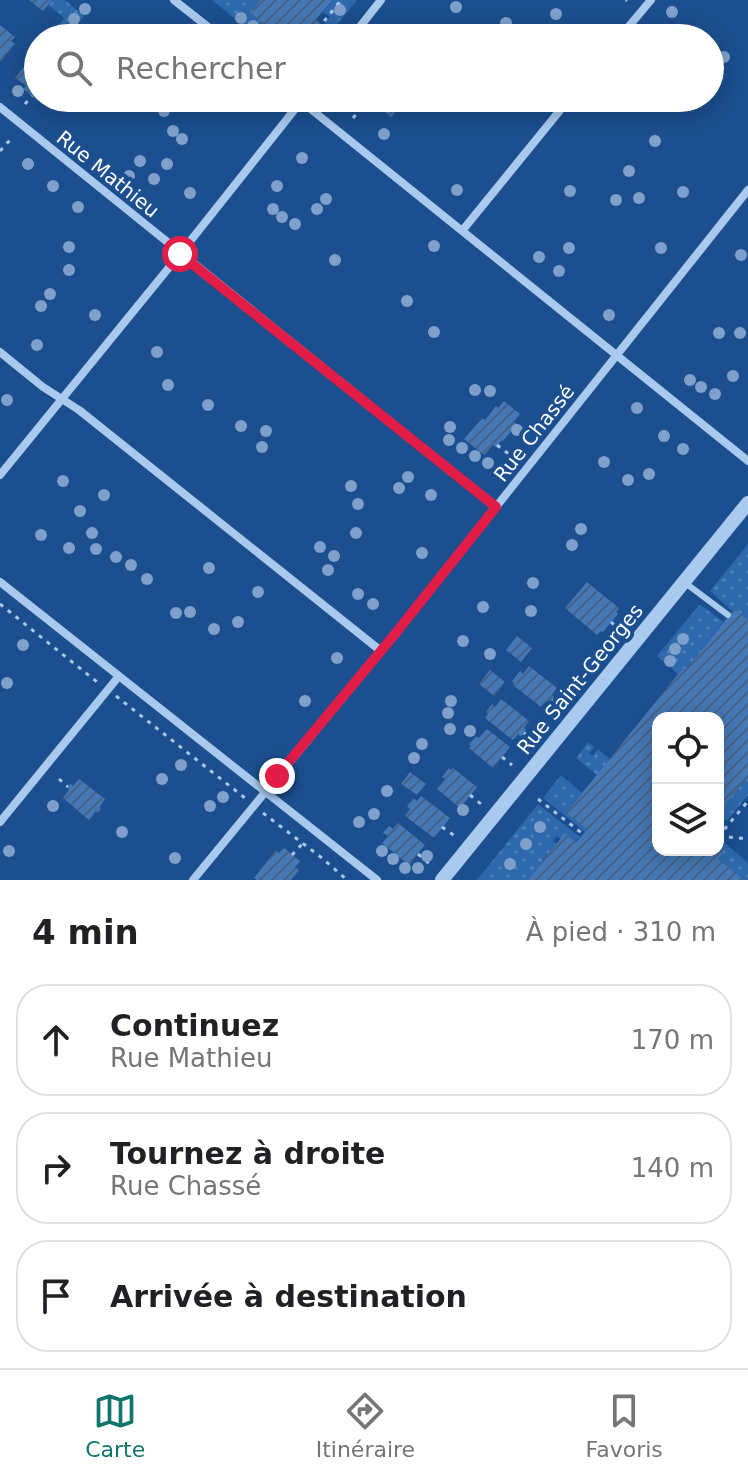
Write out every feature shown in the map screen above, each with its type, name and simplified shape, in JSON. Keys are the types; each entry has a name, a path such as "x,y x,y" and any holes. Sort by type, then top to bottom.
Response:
{"street":[{"path":"174,0 204,24"},
{"path":"362,24 381,0"},
{"path":"631,24 651,0"},
{"name":"Rue Mathieu","path":"0,107 496,507"},
{"path":"0,475 180,254 290,112"},
{"path":"316,112 748,461"},
{"path":"462,231 559,112"},
{"name":"Rue Chassé","path":"193,880 381,651 748,190"},
{"path":"0,352 43,387 79,410 381,651"},
{"name":"Rue Saint-Georges","path":"442,880 748,503"},
{"path":"0,582 377,880"},
{"path":"0,822 119,676"}],"lane":[{"path":"684,582 728,615"}],"path":[{"path":"321,24 341,0"},
{"path":"353,118 358,112"},
{"path":"0,151 10,140"},
{"path":"497,445 510,455"},
{"path":"0,604 90,676"},
{"path":"611,622 621,631"},
{"path":"552,700 560,707"},
{"path":"122,702 235,790"},
{"path":"524,733 533,739"},
{"path":"502,757 512,765"},
{"path":"59,779 68,787"},
{"path":"470,795 481,804"},
{"path":"538,799 583,834"},
{"path":"724,830 748,801"},
{"path":"271,819 347,880"},
{"path":"442,827 455,836"},
{"path":"724,837 748,839"},
{"path":"292,855 303,843"},
{"path":"418,854 431,865"}],"shaded area":[{"path":"52,0 65,0 84,16 78,24 60,24 64,18 48,5"},
{"path":"212,0 261,0 274,24 242,24"},
{"path":"332,0 357,0 337,24 324,24 330,17 323,12"},
{"path":"748,544 748,620 734,609 732,611 710,591"},
{"path":"699,605 723,622 686,670 683,668 678,674 657,656"},
{"path":"588,742 594,747 589,754 593,756 598,749 610,759 597,775 576,758"},
{"path":"561,775 582,793 566,813 587,829 585,832 543,798"},
{"path":"748,776 748,795 727,821 724,818 724,806"},
{"path":"538,804 580,837 576,843 565,834 561,839 557,836 553,841 556,844 528,880 477,880"},
{"path":"726,844 748,863 748,880 744,880 718,859 724,856"}],"building":[{"path":"29,0 52,0 43,11"},
{"path":"261,0 332,0 316,20 319,24 265,24 251,13"},
{"path":"0,25 15,37 11,41 15,44 0,62"},
{"path":"24,67 24,85 15,78"},
{"path":"504,401 520,414 514,422 517,424 503,441 496,447 493,445 484,455 464,439 482,418 485,420"},
{"path":"587,582 619,608 618,614 597,635 565,608"},
{"path":"734,609 748,620 748,776 724,806 724,712 652,712 652,856 720,856 718,859 744,880 528,880 565,833 576,843 587,829 566,813 683,668 686,670"},
{"path":"517,636 532,648 521,662 506,650"},
{"path":"529,666 557,688 549,704 546,702 541,707 513,685 512,681 520,671 523,674"},
{"path":"490,670 505,682 494,696 479,684"},
{"path":"501,699 529,721 521,737 518,734 513,740 485,718 492,704 495,707"},
{"path":"487,729 510,747 493,768 469,748 476,736 479,738"},
{"path":"449,768 477,787 460,808 437,789"},
{"path":"410,772 426,784 417,795 401,784"},
{"path":"79,779 105,799 98,813 96,811 89,820 63,798 68,787"},
{"path":"421,796 450,818 434,838 405,816 413,798 417,801"},
{"path":"398,823 425,845 409,865 382,843 388,836 383,833 389,826 393,829"},
{"path":"284,848 300,861 295,867 299,870 291,880 254,878 276,850 279,853"}],"route":[{"path":"180,254 496,507 277,776"}]}
